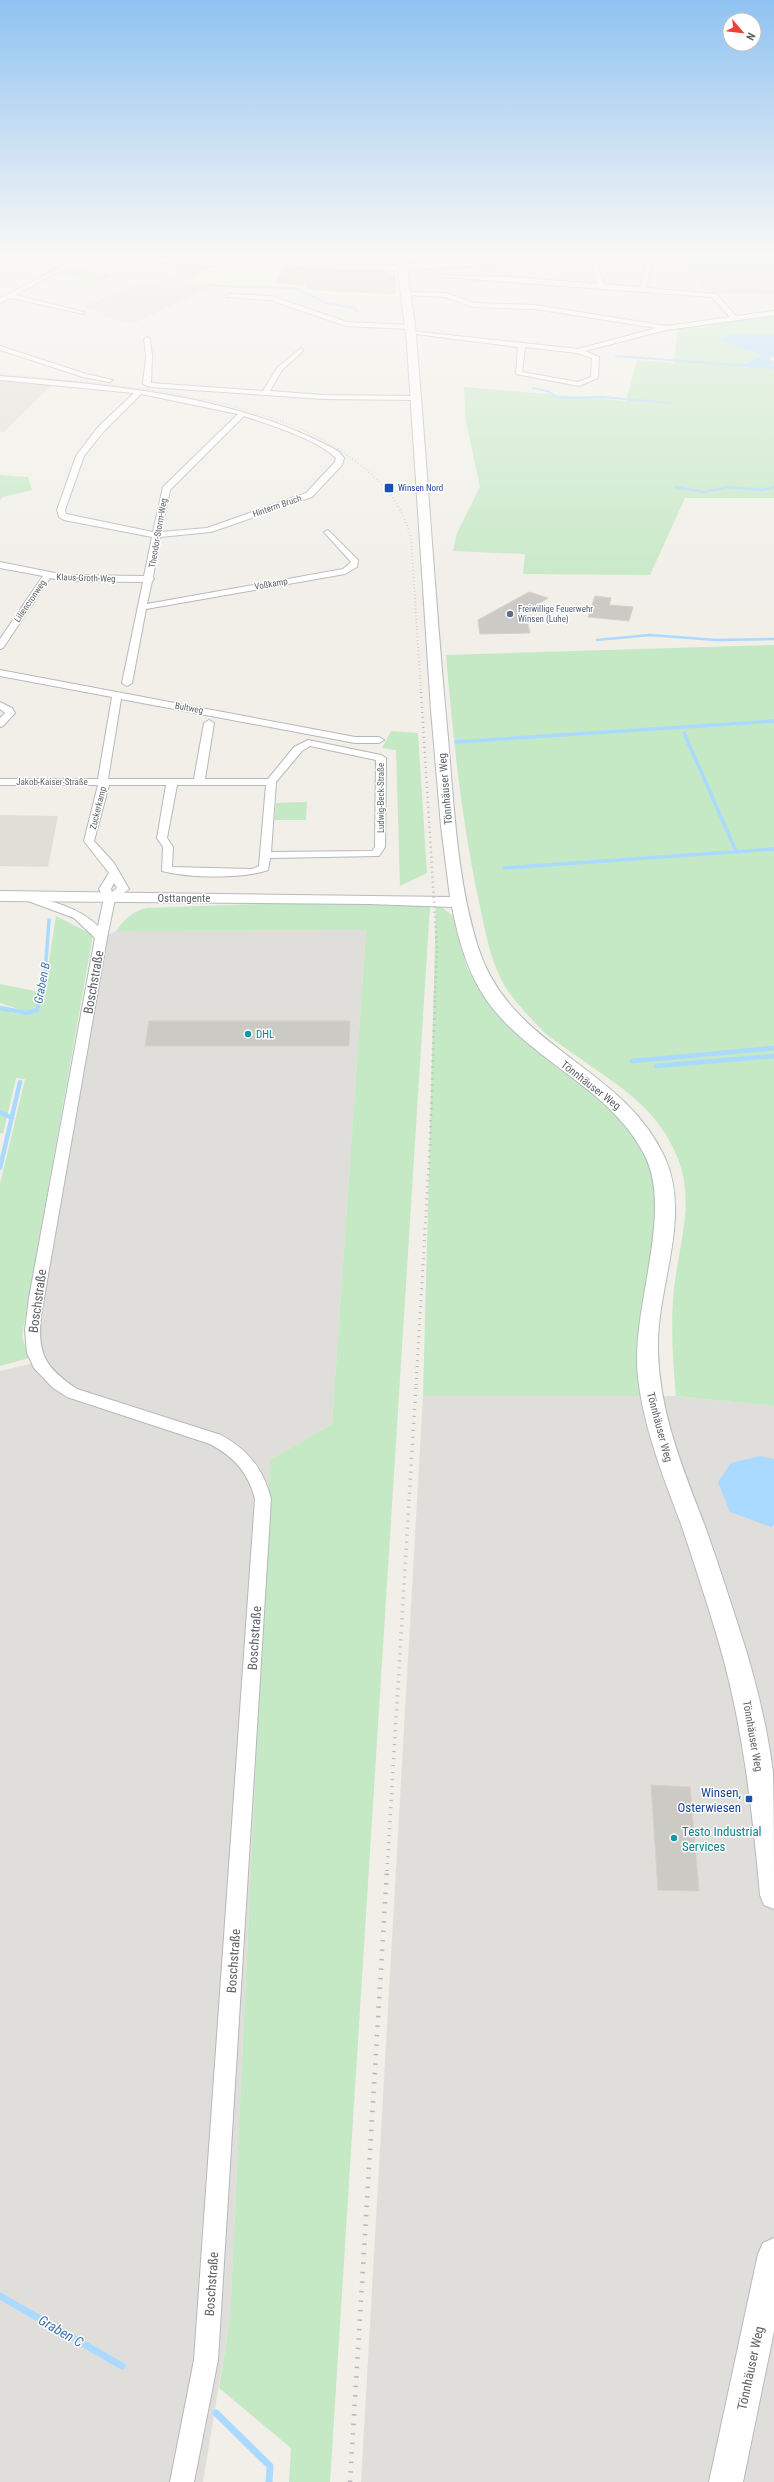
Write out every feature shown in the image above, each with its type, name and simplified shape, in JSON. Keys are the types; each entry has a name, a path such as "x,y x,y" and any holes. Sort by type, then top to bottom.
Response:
{"main road":[{"name":"Tönnhäuser Weg","path":"413,372 432,654 458,897 478,973 498,1003 530,1039 612,1098 630,1116 647,1140 659,1165 664,1192 664,1214 647,1346 650,1395 671,1468 705,1558 767,1771 774,1895"},
{"name":"Osttangente","path":"0,896 26,898 369,899 458,897"},
{"name":"Tönnhäuser Weg","path":"726,2482 774,2254"}],"street":[{"path":"72,372 85,376 147,384 265,394 331,398 415,398"},
{"path":"147,384 148,372"},
{"path":"265,394 277,372"},
{"path":"518,372 579,384 594,378 595,372"},
{"name":"Hinterm Bruch","path":"0,378 139,392 193,401 243,413 284,427 335,453 340,458 339,463 315,490 301,498 208,530 157,535"},
{"path":"139,392 101,429 80,456 60,510 62,515 74,520 157,535"},
{"name":"Theodor-Storm-Weg","path":"127,683 150,579 166,489 243,413"},
{"name":"Voßkamp","path":"143,607 345,571 353,567 355,562 328,532"},
{"name":"Klaus-Groth-Weg","path":"0,565 47,576 71,578 150,579"},
{"name":"Liliencronweg","path":"0,646 47,576"},
{"name":"Bultweg","path":"0,674 355,740 379,740"},
{"name":"Zuckerkamp","path":"110,898 122,889 110,865 93,848 89,841 104,783 102,776 116,710 117,695"},
{"path":"116,710 143,700"},
{"path":"0,705 9,710 10,714 0,724"},
{"path":"199,782 209,723"},
{"name":"Ludwig-Beck-Straße","path":"266,855 369,856 379,851 381,758 308,743 298,749 271,782"},
{"name":"Jakob-Kaiser-Straße","path":"0,782 104,783"},
{"path":"104,783 172,782 271,782 266,864 260,871 180,872 166,869 168,847 162,838 172,782"},
{"name":"Boschstraße","path":"26,898 68,910 86,920 94,927 101,938"},
{"name":"Boschstraße","path":"110,898 101,938 33,1312 30,1336 33,1350 44,1372 53,1381 72,1393 214,1439 229,1446 251,1467 259,1481 263,1499 206,2360 182,2482"}],"shaded area":[{"path":"0,378 54,383 4,432 0,432"},
{"path":"0,815 58,816 48,867 0,866"},
{"path":"366,930 332,1424 270,1460 230,2318 203,2482 0,2482 0,1371 38,1362 33,1350 101,938 116,931"},
{"path":"423,1396 676,1396 774,1406 774,2482 361,2482"}],"green space":[{"path":"634,372 774,372 774,498 685,498 650,575 523,574 525,554 453,551 457,533 480,487 466,421 464,387 626,401"},
{"path":"0,475 28,477 32,490 3,497 0,500"},
{"path":"774,645 774,1406 676,1396 672,1313 686,1209 682,1173 676,1154 667,1136 644,1108 617,1084 545,1033 517,1003 503,984 492,958 472,867 462,807 446,655"},
{"path":"391,731 418,733 427,873 400,886 396,750 382,748"},
{"path":"307,802 306,820 275,820 276,803"},
{"path":"313,902 430,906 330,2482 289,2482 291,2448 219,2388 230,2318 270,1460 332,1424 366,930 116,931 129,916 137,911 147,908"},
{"path":"436,905 443,908 453,916 467,968 490,1004 623,1116 652,1165 656,1192 642,1396 423,1396"},
{"path":"56,916 93,935 22,1336 29,1358 0,1366 0,1184 25,1079 16,1078 3,1134 0,1133 0,1009 26,1014 41,1008 23,1011 0,1003 0,984 44,993"}],"water":[{"path":"760,1456 774,1459 774,1525 771,1527 730,1512 718,1482 731,1463"}],"building":[{"name":"Freiwillige Feuerwehr Winsen (Luhe)","path":"529,592 548,598 530,609 524,608 530,633 480,634 478,620"},
{"path":"595,596 611,598 609,605 633,607 629,621 588,617"},
{"name":"DHL","path":"149,1021 350,1021 349,1046 145,1046"},
{"name":"Testo Industrial Services","path":"651,1785 690,1787 699,1891 658,1890"}],"waterway":[{"path":"533,388 547,391 559,398 602,397 671,403"},
{"path":"675,487 704,492 728,487 762,490 774,487"},
{"path":"597,640 650,635 716,640 774,639"},
{"path":"456,742 774,721"},
{"path":"684,733 736,851"},
{"path":"504,868 774,849"},
{"name":"Graben B","path":"39,1000 45,975 49,920"},
{"name":"Graben B","path":"0,1008 26,1013 37,1010 40,999"},
{"path":"632,1061 774,1048"},
{"path":"656,1066 774,1056"},
{"path":"12,1118 20,1082"},
{"name":"Graben B","path":"0,1112 12,1118"},
{"name":"Graben B","path":"0,1168 12,1118"},
{"name":"Graben C","path":"0,2296 122,2366"},
{"name":"Graben C","path":"216,2413 270,2466 269,2482"}],"railway":[{"path":"0,374 130,387 221,403 264,415 304,430 339,450"},
{"path":"338,449 373,476 383,486 392,497 406,522 411,537 421,693"},
{"path":"421,692 437,949 435,1000"},
{"path":"416,1385 430,1143 435,999"},
{"path":"387,1871 416,1384"},
{"path":"350,2482 387,1870"}],"place":[{"name":"Winsen Nord","path":"389,488"},
{"name":"Freiwillige Feuerwehr Winsen (Luhe)","path":"510,614"},
{"name":"DHL","path":"248,1034"},
{"name":"Winsen, Osterwiesen","path":"749,1799"},
{"name":"Testo Industrial Services","path":"674,1838"}]}
